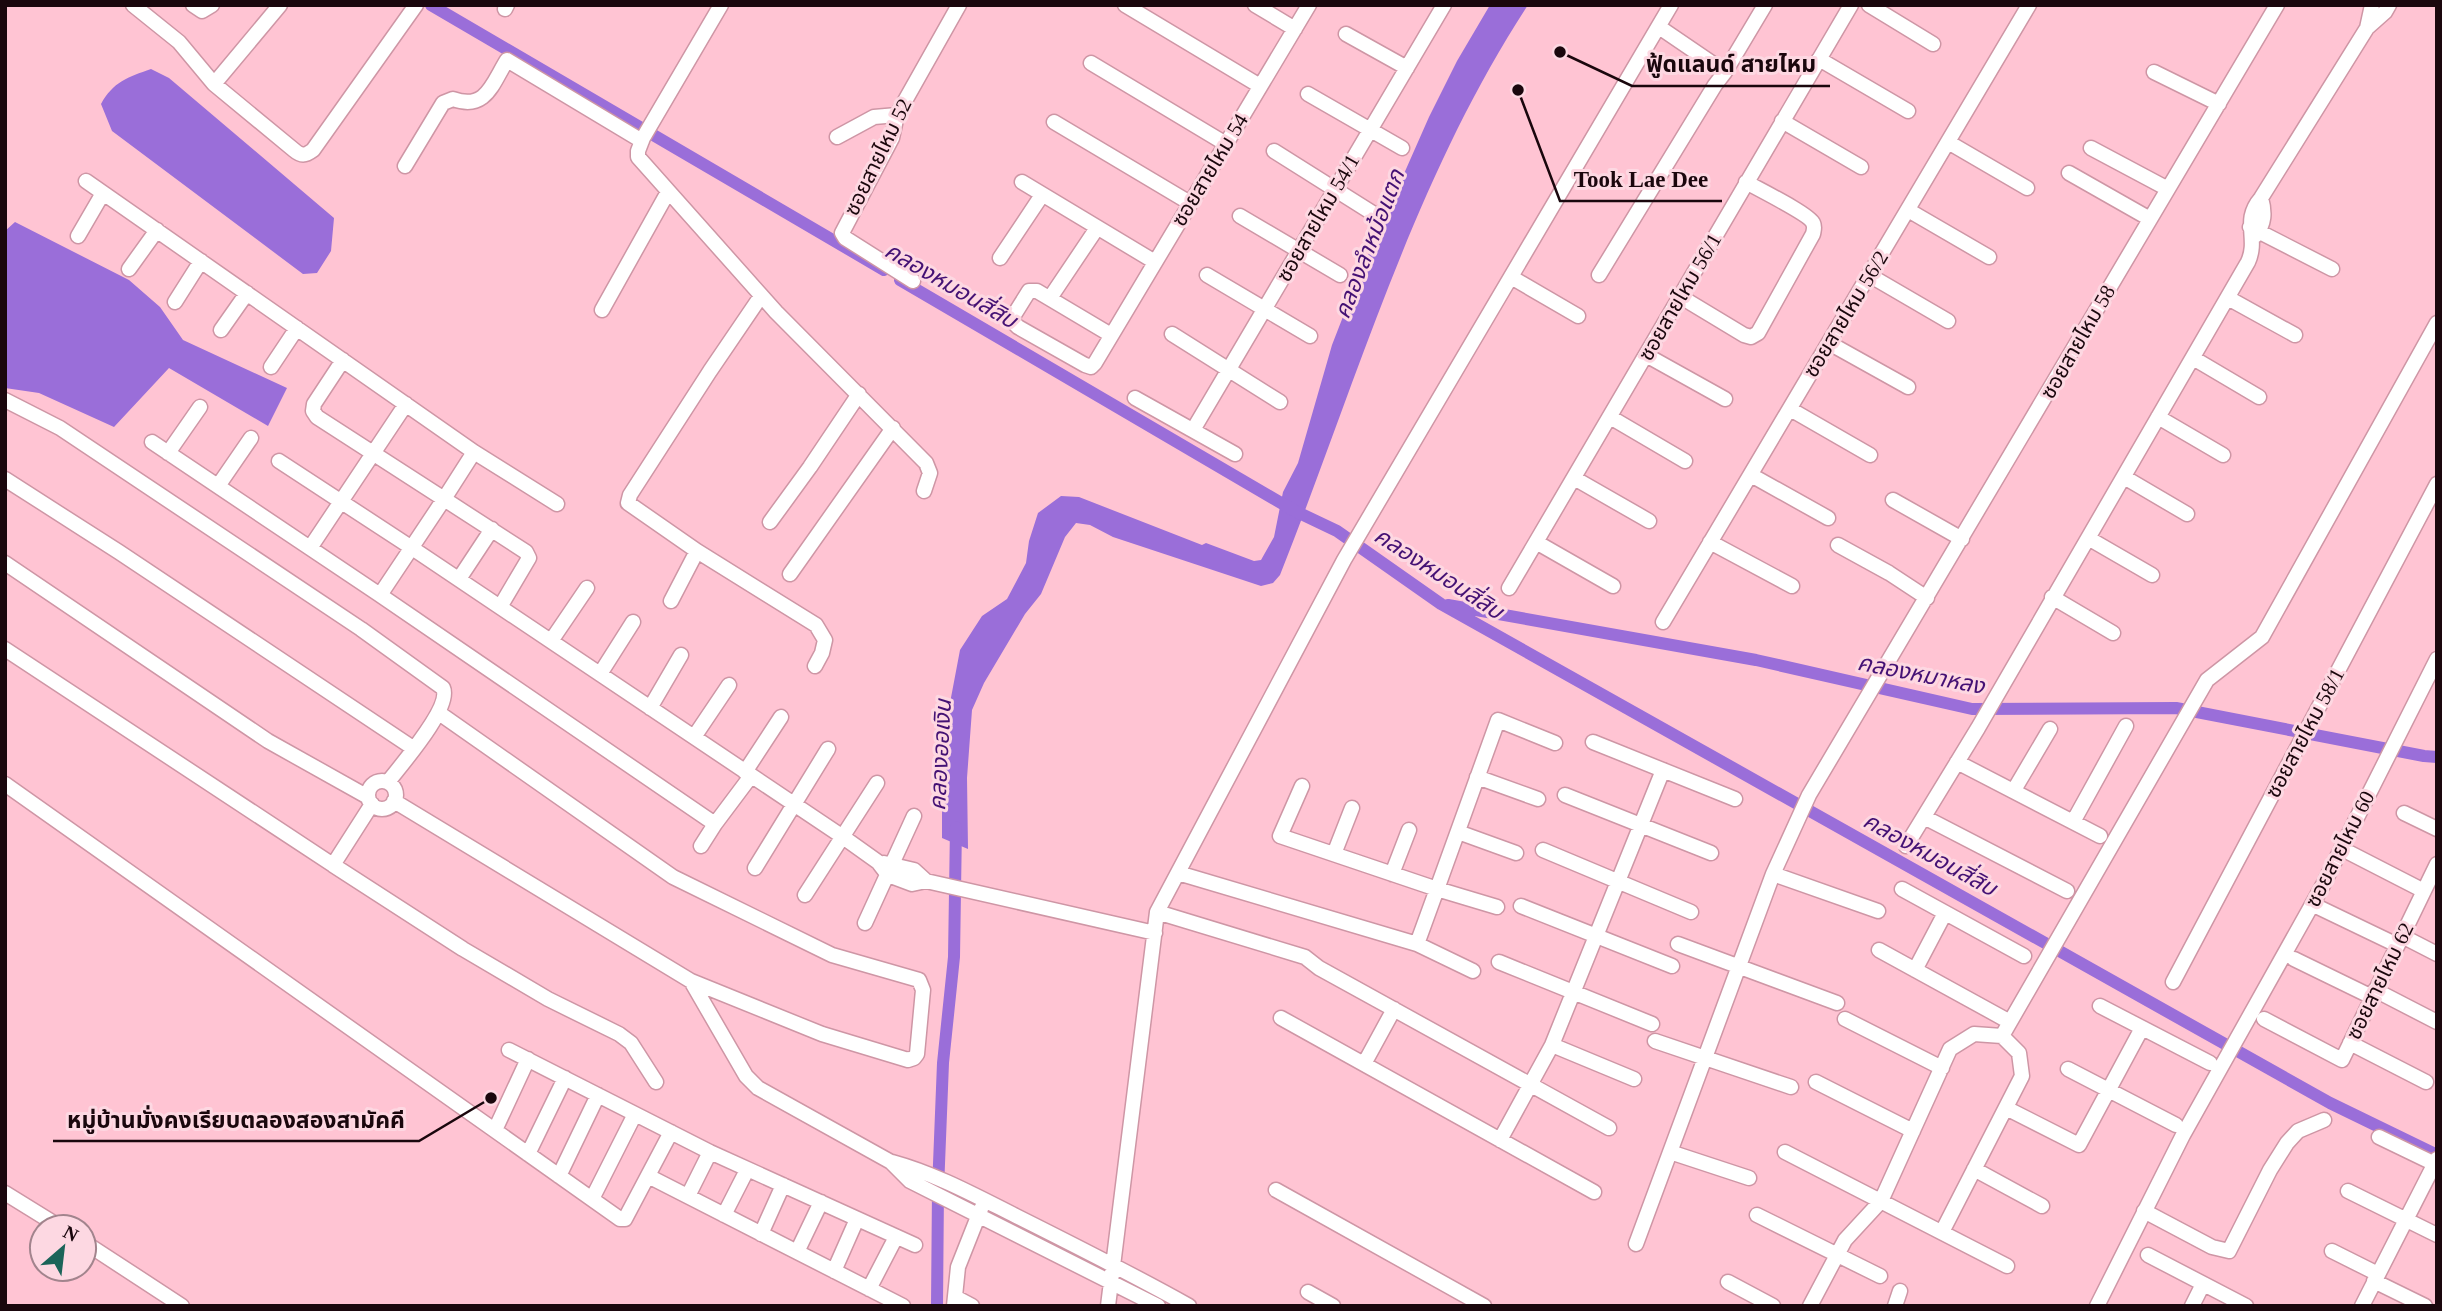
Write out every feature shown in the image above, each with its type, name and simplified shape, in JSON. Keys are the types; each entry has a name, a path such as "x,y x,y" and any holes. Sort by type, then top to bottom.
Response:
{"street":[{"path":"133,5 179,42 214,84 300,155 307,155 313,150 416,5"},
{"path":"193,5 202,11 212,5"},
{"path":"214,84 280,5"},
{"path":"721,5 643,140 638,157 761,296 926,463 929,473 924,491"},
{"name":"ซอยสายไหม 52","path":"913,281 845,238 842,233 892,138 897,115 959,5"},
{"path":"1125,5 1260,86"},
{"path":"1255,5 1294,29"},
{"name":"ซอยสายไหม 54","path":"1050,298 1037,291 1029,291 1014,315 1013,322 1085,366 1091,366 1309,5"},
{"path":"1108,1306 1157,912 1344,560 1671,5"},
{"path":"1599,275 1765,5"},
{"name":"ซอยสายไหม 56/1","path":"1508,588 1851,5"},
{"path":"1869,5 1933,44"},
{"name":"ซอยสายไหม 56/2","path":"1663,622 2029,5"},
{"name":"ซอยสายไหม 58","path":"1636,1244 1773,874 1809,794 2277,5"},
{"path":"2367,28 2372,5"},
{"path":"1906,846 1978,728 2250,258 2254,232 2251,211 2367,28 2389,5"},
{"name":"ซอยสายไหม 54/1","path":"1193,430 1441,6"},
{"path":"1659,27 1725,72"},
{"path":"1346,34 1407,68"},
{"path":"1819,59 1908,111"},
{"path":"405,166 443,103 453,99 462,103 476,102 483,98 507,60 643,140"},
{"path":"1091,63 1226,144"},
{"path":"2154,72 2218,104"},
{"path":"1308,94 1402,148"},
{"path":"837,137 874,117 897,115"},
{"path":"1782,121 1861,167"},
{"path":"1054,122 1190,203"},
{"path":"1948,142 2027,188"},
{"path":"2091,148 2168,189"},
{"path":"1274,151 1374,214"},
{"path":"2068,173 2150,219"},
{"path":"86,181 474,452 557,504"},
{"path":"1021,182 1155,262"},
{"path":"1681,297 1744,335 1751,337 1758,333 1764,323 1813,234 1814,226 1811,220 1802,214 1746,182"},
{"path":"602,310 668,192"},
{"path":"78,236 103,193"},
{"path":"1000,258 1042,195"},
{"path":"1908,210 1989,257"},
{"path":"1240,216 1340,275"},
{"path":"1097,228 1050,298 1111,335"},
{"path":"129,269 157,230"},
{"path":"2254,232 2332,269"},
{"path":"175,302 201,261"},
{"path":"1208,275 1310,336"},
{"path":"1869,275 1948,321"},
{"path":"1511,277 1578,316"},
{"path":"221,330 247,293"},
{"path":"761,296 630,495 628,503 697,551 816,625 825,640 815,666"},
{"path":"2228,298 2295,335"},
{"path":"2002,1036 2207,680 2262,637 2437,323"},
{"path":"271,367 297,328"},
{"path":"1172,334 1280,402"},
{"path":"1829,342 1908,387"},
{"path":"1646,355 1725,399"},
{"path":"2193,358 2259,397"},
{"path":"343,360 314,404 313,411 526,552 529,558 500,607"},
{"path":"770,522 859,394"},
{"path":"1135,398 1235,454"},
{"path":"5,400 60,428 361,629 443,688 444,697 439,713 388,782"},
{"path":"310,548 406,404"},
{"path":"168,453 200,407"},
{"path":"1790,408 1870,455"},
{"path":"1610,417 1685,461"},
{"path":"2158,418 2223,454"},
{"path":"790,574 893,428"},
{"path":"218,486 251,439"},
{"path":"152,442 715,824"},
{"path":"380,595 474,452"},
{"path":"279,461 887,867 914,870 926,881 942,885 1155,933"},
{"path":"1751,475 1828,518"},
{"path":"2123,477 2187,514"},
{"path":"1574,478 1649,522"},
{"path":"5,479 109,545 413,748"},
{"name":"ซอยสายไหม 58/1","path":"2173,982 2437,484"},
{"path":"1893,500 1962,539"},
{"path":"459,579 492,529"},
{"path":"2088,538 2151,575"},
{"path":"1536,542 1613,586"},
{"path":"1710,542 1792,586"},
{"path":"1838,545 1927,598"},
{"path":"671,601 697,551"},
{"path":"5,563 268,741 384,808 394,801 395,793 388,782"},
{"path":"551,641 587,588"},
{"path":"2052,597 2113,633"},
{"path":"600,674 633,622"},
{"path":"5,649 495,968 548,999 619,1034 631,1044 656,1082"},
{"path":"650,708 681,655"},
{"name":"ซอยสายไหม 60","path":"2097,1306 2226,1059 2323,885 2437,659"},
{"path":"694,737 729,685"},
{"path":"394,801 691,981 822,1034 908,1060 914,1058 923,990 919,980 832,955 673,877 439,713"},
{"path":"701,846 781,717"},
{"path":"1417,944 1498,720 1555,743"},
{"path":"2073,822 2126,726"},
{"path":"2014,790 2050,729"},
{"path":"1592,742 1735,799"},
{"path":"755,868 828,749"},
{"path":"1957,762 2100,835"},
{"path":"1500,1140 1552,1045 1663,770"},
{"path":"1477,777 1538,800"},
{"path":"333,865 370,800 369,788 375,782 388,782"},
{"path":"804,895 877,783"},
{"path":"5,784 622,1220 625,1219 671,1132"},
{"path":"1302,786 1280,836 1497,907"},
{"path":"1565,795 1712,853"},
{"path":"1334,854 1352,808"},
{"path":"2404,813 2437,829"},
{"path":"865,923 887,867 914,816"},
{"path":"1924,817 2067,891"},
{"path":"1392,874 1409,830"},
{"path":"1458,832 1516,853"},
{"path":"1542,850 1691,912"},
{"path":"2350,853 2429,887"},
{"name":"ซอยสายไหม 62","path":"2264,1019 2342,1060 2429,887 2437,864"},
{"path":"1178,873 1417,944 1473,971"},
{"path":"1773,874 1878,911"},
{"path":"1902,889 2024,956"},
{"path":"1521,906 1672,966"},
{"path":"2320,908 2437,954"},
{"path":"1157,912 1305,957 1319,968 1609,1128"},
{"path":"1915,970 1945,913"},
{"path":"1678,944 1837,1003"},
{"path":"1879,950 2010,1022"},
{"path":"2294,959 2437,1022"},
{"path":"1499,962 1652,1024"},
{"path":"691,981 746,1076 758,1088 891,1162 910,1181 921,1179 963,1190 1189,1306"},
{"path":"2099,1006 2210,1063"},
{"path":"1364,1064 1394,1009"},
{"path":"1281,1018 1594,1192"},
{"path":"1845,1019 1942,1068"},
{"path":"2006,1108 2079,1145 2142,1028"},
{"path":"1810,1306 1845,1240 1881,1201 1950,1049 1974,1034 2002,1036 2019,1053 2022,1076 1942,1233"},
{"path":"1655,1041 1791,1087"},
{"path":"2350,1043 2426,1082"},
{"path":"1552,1045 1634,1079"},
{"path":"509,1050 747,1170 915,1245"},
{"path":"495,1130 528,1059"},
{"path":"2068,1069 2176,1125"},
{"path":"528,1154 565,1078"},
{"path":"1816,1082 1913,1131"},
{"path":"559,1176 598,1095"},
{"path":"592,1199 635,1114"},
{"path":"2144,1212 2212,1247 2229,1251 2270,1170 2287,1143 2298,1131 2324,1120"},
{"path":"2362,1306 2436,1162 2379,1137"},
{"path":"688,1196 710,1152"},
{"path":"1670,1152 1749,1178"},
{"path":"1785,1152 2007,1266"},
{"path":"1974,1169 2042,1206"},
{"path":"724,1215 747,1170"},
{"path":"648,1176 903,1306"},
{"path":"921,1179 954,1205 1158,1306"},
{"path":"761,1234 783,1185"},
{"path":"1276,1190 1484,1306"},
{"path":"2348,1191 2437,1235"},
{"path":"5,1193 37,1213"},
{"path":"972,1306 955,1301 958,1267 985,1201"},
{"path":"797,1252 821,1202"},
{"path":"1757,1215 1880,1276"},
{"path":"834,1271 857,1219"},
{"path":"869,1289 896,1237"},
{"path":"98,1251 181,1306"},
{"path":"2332,1251 2425,1306"},
{"path":"2148,1255 2246,1306"},
{"path":"1728,1282 1773,1306"},
{"path":"2192,1306 2203,1284"},
{"path":"1308,1292 1333,1306"}],"shaded area":[{"path":"1490,5 1528,5 1488,72 1419,211 1280,575 1273,583 1261,586 1113,537 1090,525 1076,523 1065,537 1041,594 1025,614 984,683 972,710 967,778 968,849 942,838 942,759 960,650 982,616 1007,599 1026,563 1029,541 1038,513 1061,496 1079,497 1202,545 1206,543 1254,561 1261,560 1274,537 1283,492 1298,463 1332,345 1358,278 1429,117 1457,61"},
{"path":"151,69 169,78 334,218 331,251 317,273 303,274 112,131 101,104 122,81"},
{"path":"15,222 129,280 160,307 183,340 287,388 268,426 169,368 114,427 39,393 5,388 5,231"}],"waterway":[{"name":"คลองหมอนสี่สิบ","path":"431,5 884,270"},
{"name":"คลองหมอนสี่สิบ","path":"900,280 1293,510 1337,531 1441,604 2330,1103 2437,1155"},
{"name":"คลองหมาหลง","path":"1448,605 1756,660 1972,709 2176,708 2437,757"},
{"name":"คลองออเงิน","path":"937,1306 938,1189 943,1063 954,957 956,827"}],"place":[{"name":"ฟู้ดแลนด์ สายไหม","path":"1560,52"},
{"name":"Took Lae Dee","path":"1518,90"},
{"name":"หมู่บ้านมั่งคงเรียบตลองสองสามัคคี","path":"491,1098"}],"water label":[{"name":"คลองลำหม้อแตก","path":"1369,244"}]}
